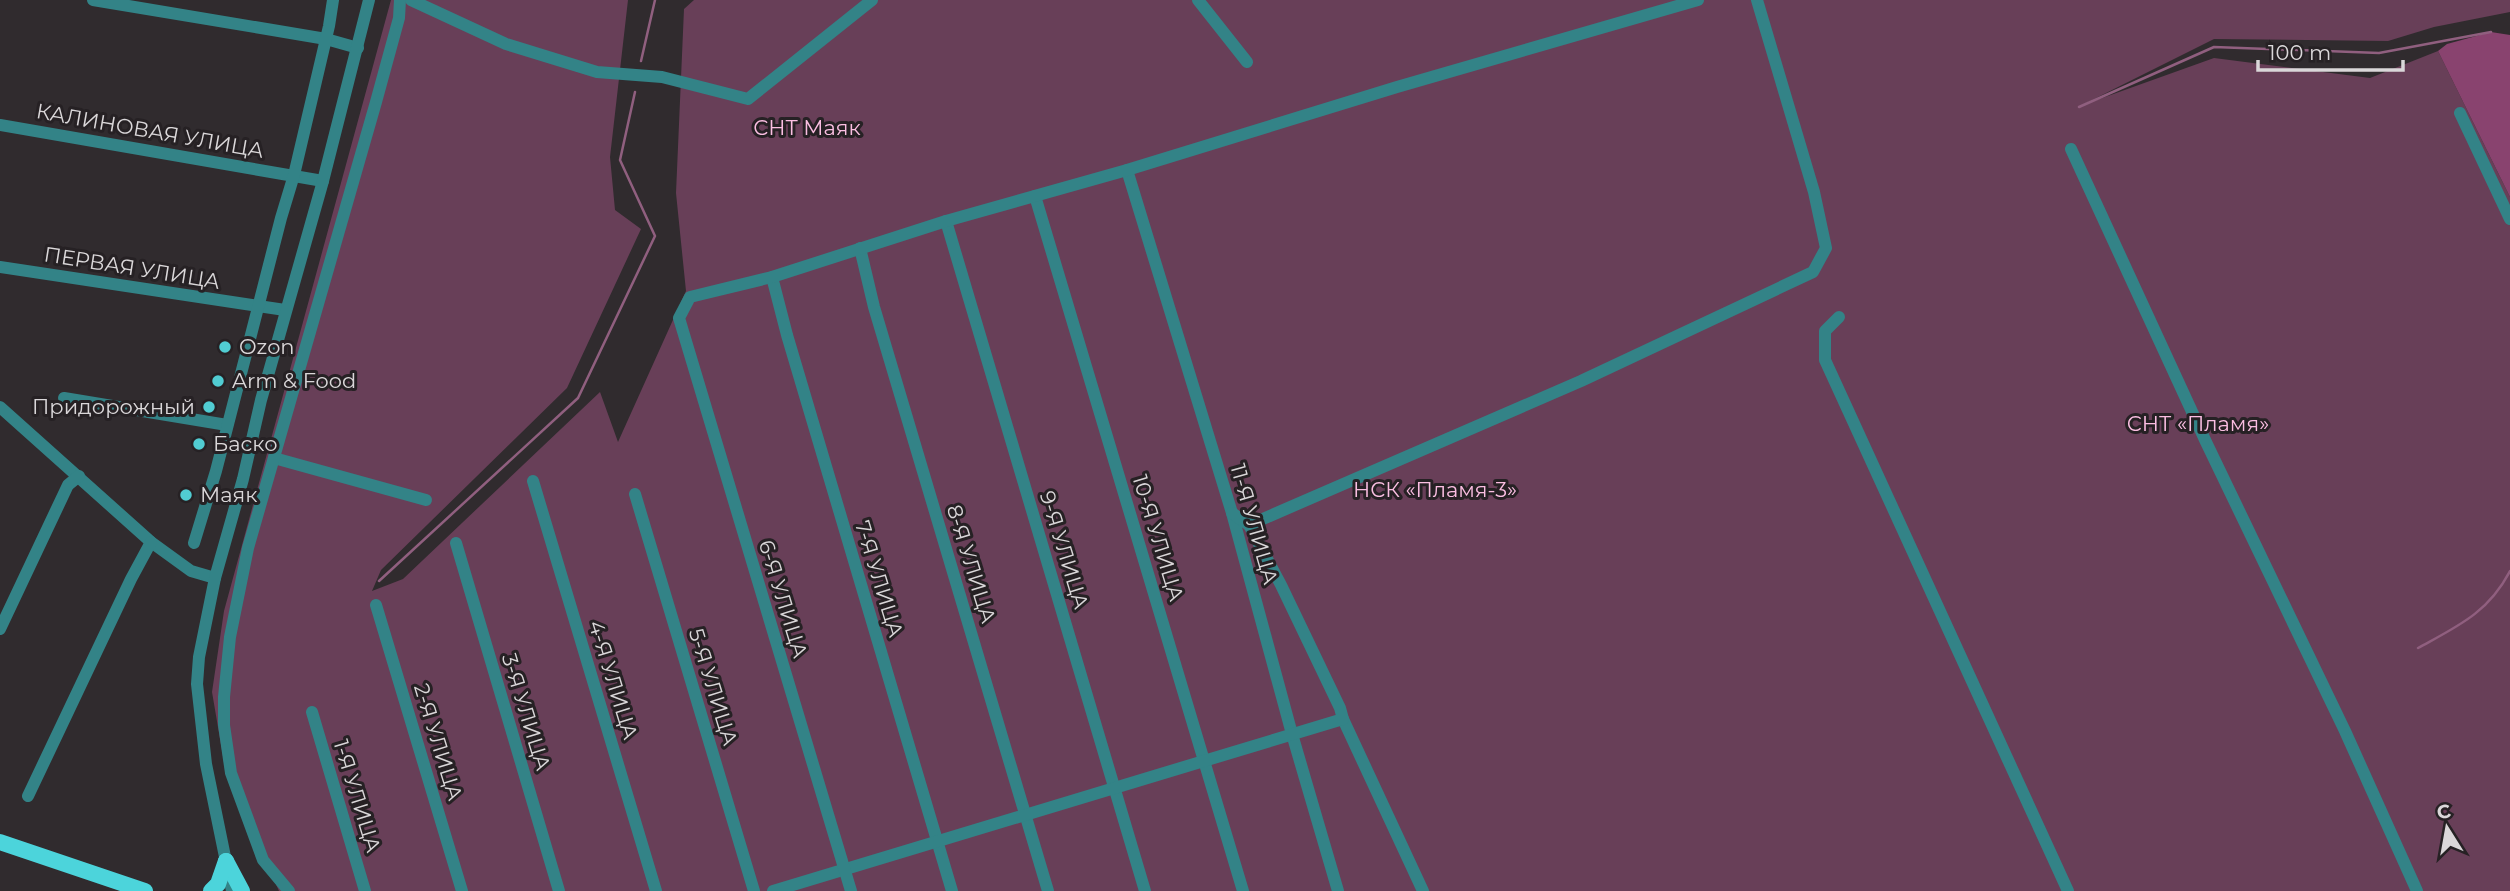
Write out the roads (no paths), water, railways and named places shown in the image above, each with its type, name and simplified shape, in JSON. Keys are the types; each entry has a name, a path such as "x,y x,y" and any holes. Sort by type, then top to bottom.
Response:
{"main road":[{"path":"0,842 145,891"},
{"path":"211,891 218,884 226,861"},
{"path":"226,861 242,891"}],"street":[{"path":"93,0 326,39 358,48"},
{"path":"194,543 237,394 294,175 333,0"},
{"path":"232,891 210,779 197,684 198,657 215,578 243,479 261,400 323,181 369,0"},
{"path":"289,891 263,860 231,773 224,706 230,637 248,548 399,18 400,0"},
{"path":"411,0 506,44 597,72 662,77 748,99 872,0"},
{"path":"1198,0 1247,62"},
{"path":"772,277 947,221 1698,0"},
{"path":"1249,525 1581,381 1812,272 1826,248 1814,192 1757,0"},
{"path":"2460,113 2510,219"},
{"name":"КАЛИНОВАЯ УЛИЦА","path":"0,125 323,181"},
{"path":"2071,149 2206,442 2350,742 2417,891"},
{"name":"11-Я УЛИЦА","path":"1127,170 1232,513 1338,891"},
{"name":"10-Я УЛИЦА","path":"1035,197 1243,891"},
{"name":"9-Я УЛИЦА","path":"947,221 1145,891"},
{"name":"8-Я УЛИЦА","path":"860,248 878,320 1048,891"},
{"name":"ПЕРВАЯ УЛИЦА","path":"0,267 285,310"},
{"name":"6-Я УЛИЦА","path":"772,277 690,297 679,318 851,891"},
{"name":"7-Я УЛИЦА","path":"772,277 952,891"},
{"path":"1839,317 1825,331 1825,360 2068,891"},
{"path":"237,394 261,400"},
{"path":"64,398 227,425"},
{"path":"0,407 151,542 191,571 215,578"},
{"path":"274,458 426,500"},
{"path":"0,629 68,485 79,476"},
{"name":"4-Я УЛИЦА","path":"533,481 656,891"},
{"name":"5-Я УЛИЦА","path":"635,494 754,891"},
{"path":"1232,513 1249,525 1282,585 1423,891"},
{"path":"29,796 151,542"},
{"name":"3-Я УЛИЦА","path":"456,543 559,891"},
{"name":"2-Я УЛИЦА","path":"376,605 462,891"},
{"name":"1-Я УЛИЦА","path":"312,712 365,891"},
{"path":"773,891 1343,719"},
{"path":"210,779 231,773"}],"waterway":[{"path":"641,61 655,0"},
{"path":"2079,107 2214,47 2379,53 2491,32"},
{"path":"379,581 578,398 655,236 620,160 635,92"},
{"path":"2418,648 2459,625 2482,608 2510,571"}],"place":[{"name":"Ozon","path":"225,347"},
{"name":"Arm & Food","path":"218,381"},
{"name":"Придорожный","path":"209,407"},
{"name":"Баско","path":"199,444"},
{"name":"Маяк","path":"186,495"}],"park label":[{"name":"СНТ Маяк","path":"807,128"},
{"name":"СНТ «Пламя»","path":"2198,424"},
{"name":"НСК «Пламя-3»","path":"1435,490"}]}
